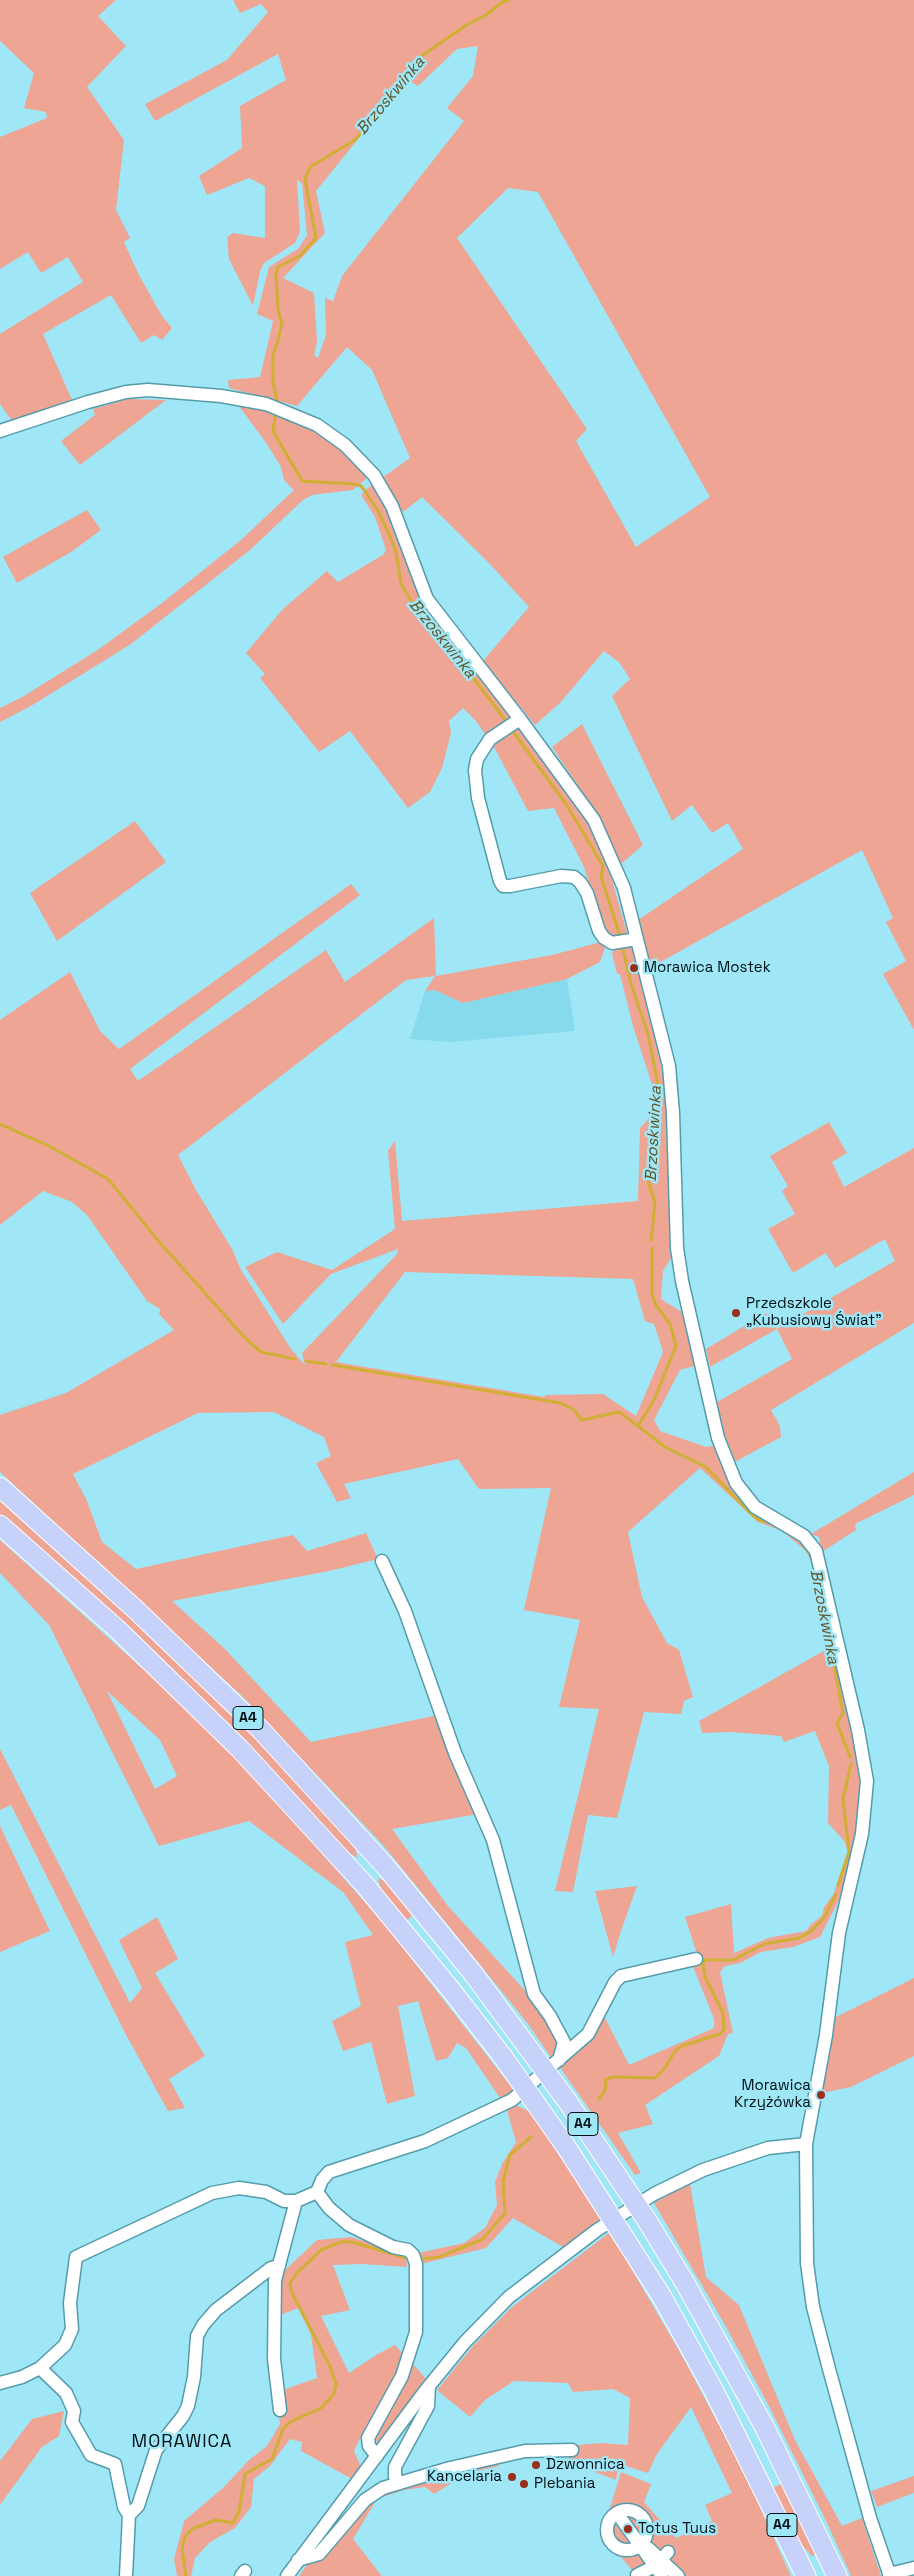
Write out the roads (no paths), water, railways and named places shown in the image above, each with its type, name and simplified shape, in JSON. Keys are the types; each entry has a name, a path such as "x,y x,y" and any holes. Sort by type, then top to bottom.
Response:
{"highway":[{"name":"A4","path":"0,1487 197,1667 274,1745 386,1867 472,1972 568,2102 648,2222 685,2283 765,2428 837,2576"},
{"name":"A4","path":"0,1525 117,1629 240,1748 364,1884 451,1990 567,2148 662,2297 714,2391 806,2576"}],"street":[{"path":"0,431 88,402 141,391 222,396 266,404 318,425 345,445 374,475 402,528 427,599 512,724 594,820 624,888 625,941 669,1066 673,1113 677,1248 682,1281 718,1438 736,1483 754,1507 804,1536 816,1551 860,1738 867,1781 862,1834 839,1933 826,2034 806,2144 807,2263 813,2307 870,2518 890,2575 914,2568"},
{"path":"512,724 490,739 477,759 475,770 478,798 500,881 503,886 510,886 561,876 574,876 586,893 599,931 604,938 625,941"},
{"path":"382,1561 405,1611 455,1753 493,1840 534,1994 550,2016 564,2042 560,2060"},
{"path":"0,2383 22,2377 40,2368 56,2356 65,2345 72,2329 70,2303 76,2257 212,2194 239,2188 266,2192 284,2201 296,2201 317,2192 322,2180 329,2172 425,2141 493,2110 512,2100 588,2034 615,1982 621,1976 696,1959"},
{"path":"287,2576 429,2386 465,2342 509,2297 597,2230 654,2194 703,2170 768,2148 806,2144"},
{"path":"317,2192 329,2208 349,2225 392,2247 408,2250 413,2255 416,2264 416,2332 402,2376 368,2438 369,2446 377,2456"},
{"path":"280,2410 274,2359 275,2280 296,2201"},
{"path":"129,2515 138,2506 156,2450 183,2416 188,2406 194,2377 197,2336 203,2325 216,2310 271,2268 279,2266"},
{"path":"40,2368 66,2393 74,2411 72,2422 91,2455 115,2464 124,2507 129,2515 126,2576"},
{"path":"400,2482 395,2477 395,2468 428,2406 429,2386"},
{"path":"298,2560 319,2554 366,2500 383,2488 400,2482 525,2451 572,2450"},
{"path":"630,2511 642,2518 647,2530 639,2546 620,2549 612,2543 607,2529 612,2518 617,2513 630,2511"},
{"path":"617,2513 654,2568 678,2576"},
{"path":"612,2543 642,2518"},
{"path":"639,2546 654,2568"}],"waterway":[{"name":"Brzoskwinka","path":"278,405 273,382 273,354 282,323 278,310 276,273 278,267 300,256 316,238 305,180 310,167 355,140 376,116 403,77 423,55 468,24 509,0"},
{"name":"Brzoskwinka","path":"276,411 273,431 302,481 354,484 361,486 365,491 378,511 389,534 396,552 401,584 418,612 445,640 508,724"},
{"name":"Brzoskwinka","path":"511,729 566,804 603,866 601,876 621,939"},
{"name":"Brzoskwinka","path":"622,945 631,984 648,1034 658,1085 658,1106 652,1135 648,1180 655,1203 651,1241"},
{"path":"0,1124 49,1146 108,1179 161,1244 247,1340 261,1352 295,1359"},
{"name":"Brzoskwinka","path":"652,1248 652,1295 656,1305 670,1324 676,1346 655,1398 638,1426 665,1447 706,1467 750,1513 759,1520 771,1523"},
{"path":"306,1361 326,1364"},
{"path":"332,1365 560,1403 573,1409 582,1420 619,1412 638,1426"},
{"name":"Brzoskwinka","path":"803,1544 812,1558"},
{"name":"Brzoskwinka","path":"824,1610 843,1713 837,1723 850,1757"},
{"name":"Brzoskwinka","path":"838,1885 849,1852 843,1799 851,1764"},
{"name":"Brzoskwinka","path":"599,2099 605,2091 606,2079 613,2077 655,2078 665,2068 675,2051 682,2046 720,2034 724,2030 723,2013 705,1977 703,1965 705,1960 733,1960 764,1944 799,1938 810,1932 824,1918 836,1894"},
{"name":"Brzoskwinka","path":"422,2259 439,2257 483,2239 505,2213 503,2181 510,2155 531,2137"},
{"name":"Brzoskwinka","path":"186,2576 182,2550 184,2539 188,2533 194,2528 216,2520 233,2523 239,2512 245,2474 272,2459 283,2429 290,2422 321,2408 334,2394 336,2384 329,2364 291,2291 290,2283 296,2274 321,2250 341,2242 352,2242 406,2258"}],"place":[{"name":"Morawica Mostek","path":"634,968"},
{"name":"Przedszkole „Kubusiowy Świat”","path":"736,1313"},
{"name":"Morawica Krzyżówka","path":"821,2095"},
{"name":"Dzwonnica","path":"536,2465"},
{"name":"Kancelaria","path":"512,2477"},
{"name":"Plebania","path":"524,2484"},
{"name":"Totus Tuus","path":"628,2529"}],"district":[{"name":"MORAWICA","path":"182,2442"}]}
